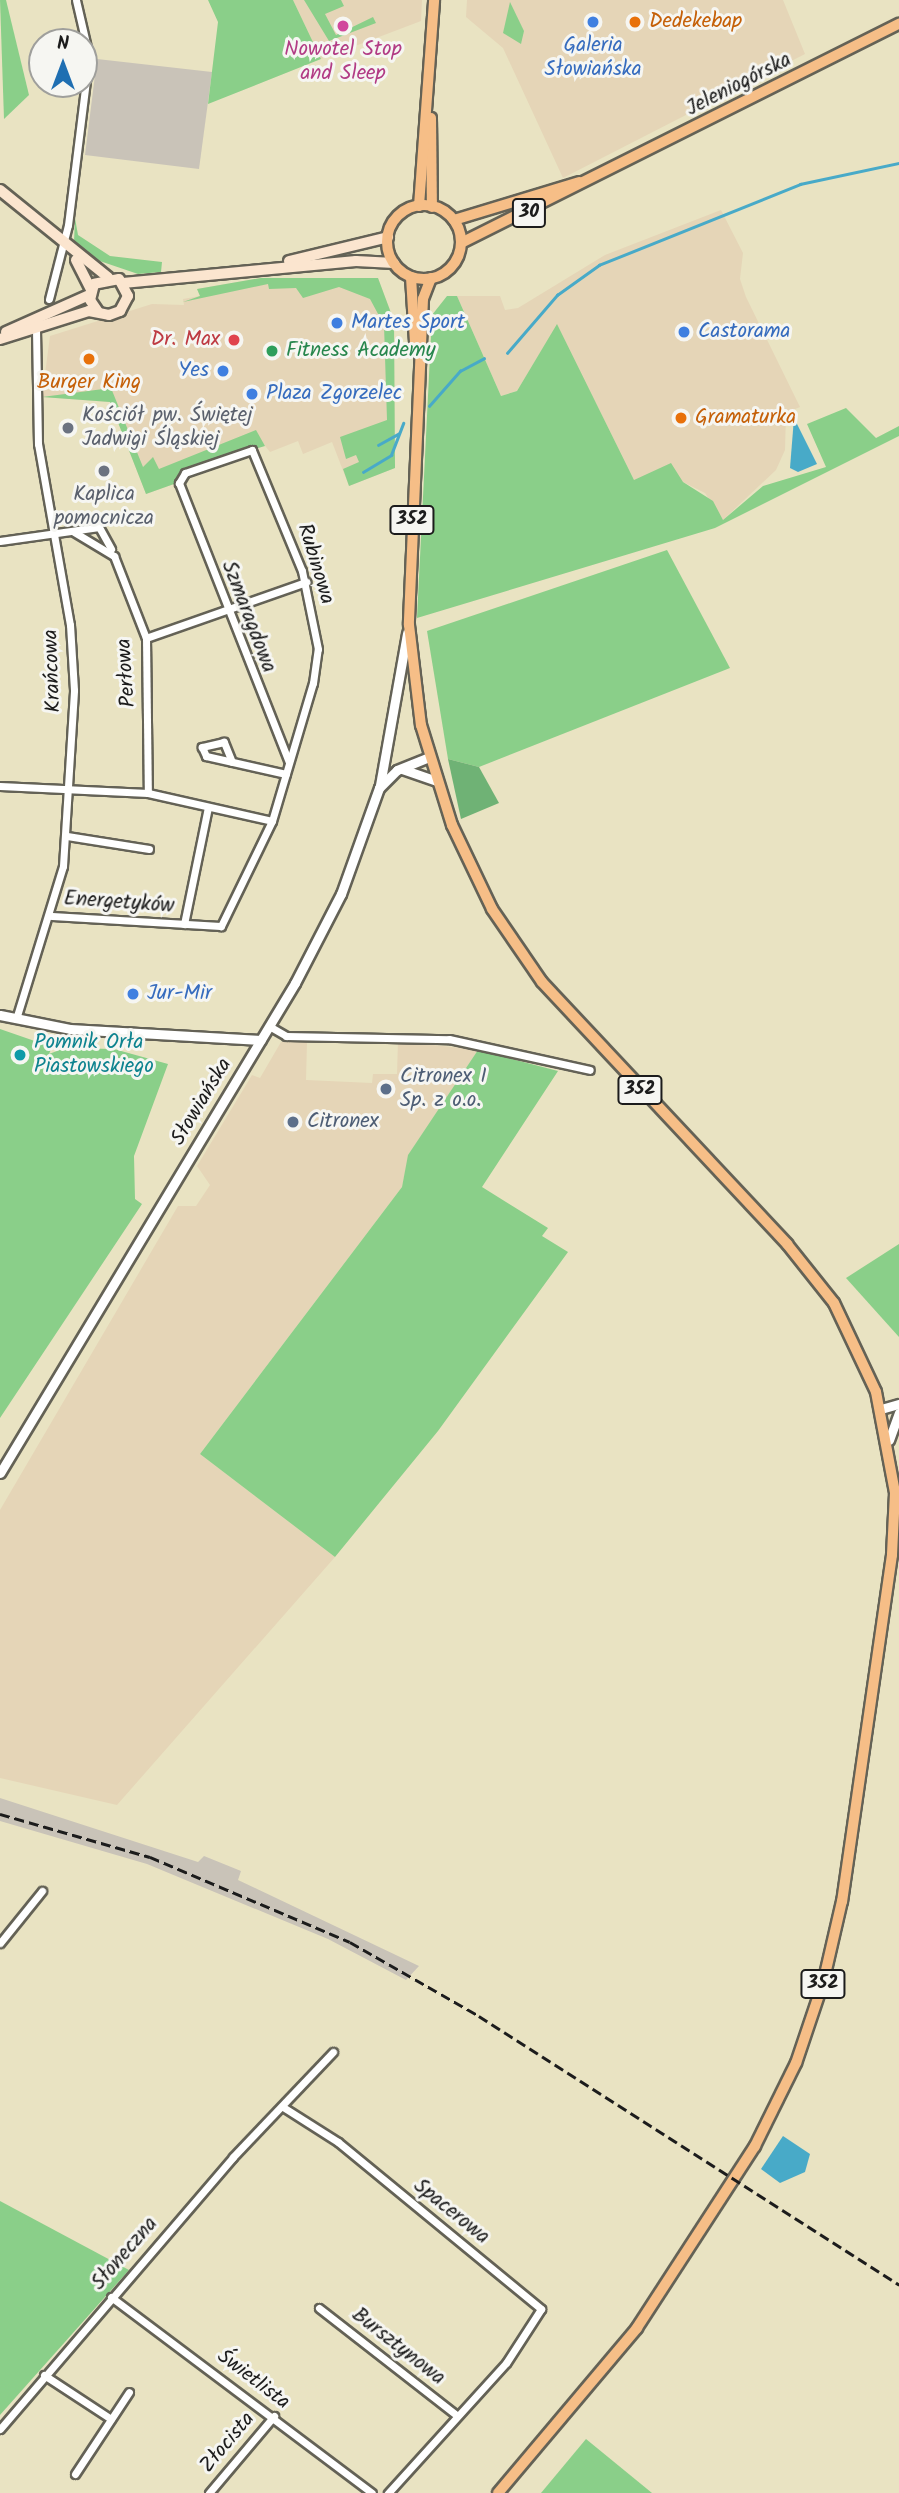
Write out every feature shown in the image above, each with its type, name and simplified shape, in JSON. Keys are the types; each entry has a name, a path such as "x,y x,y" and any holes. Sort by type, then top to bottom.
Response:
{"main road":[{"path":"419,206 429,99 434,0"},
{"name":"Jeleniogórska","path":"461,243 596,178 899,24"},
{"path":"429,99 432,206"},
{"name":"Jeleniogórska","path":"454,220 596,178"},
{"path":"0,190 74,254 123,283 159,284 261,268 388,237"},
{"path":"261,268 394,263 411,276 431,278 453,265 461,243 454,220 432,206 419,206 401,214 388,237 394,263"},
{"path":"74,254 98,312"},
{"path":"0,337 36,323 90,292 108,276"},
{"name":"352","path":"411,276 417,416"},
{"name":"352","path":"431,278 423,299 409,625 429,757 436,781 467,862 519,951 570,1015 824,1289 858,1345 881,1409 889,1440 895,1511 887,1595 839,1919 806,2037 759,2138 673,2277 601,2374 498,2493"},
{"path":"123,283 127,299"},
{"path":"36,323 98,312 114,314 127,299 159,284"}],"street":[{"path":"49,299 61,241 89,56 77,2 88,0"},
{"name":"Krańcowa","path":"16,1019 51,916 67,836 74,656 36,423 36,323"},
{"name":"Rubinowa","path":"179,483 185,473 257,453 306,582 318,658 272,821"},
{"name":"Szmaragdowa","path":"179,483 225,608 289,762"},
{"name":"Perłowa","path":"0,541 53,533 103,530 146,638 148,793"},
{"path":"74,532 114,556"},
{"path":"146,638 225,608 306,582"},
{"path":"379,788 409,625"},
{"name":"Słowiańska","path":"0,1473 269,1026 341,894 379,788 400,769 429,757"},
{"path":"232,762 286,774"},
{"path":"400,769 436,781"},
{"path":"0,786 148,793 272,821"},
{"name":"Energetyków","path":"184,924 208,807"},
{"name":"Energetyków","path":"51,916 184,924 225,923 272,821"},
{"path":"67,836 149,849"},
{"path":"0,1015 70,1029 261,1040"},
{"path":"269,1026 286,1036 449,1039 590,1070"},
{"path":"881,1409 899,1404"},
{"path":"889,1440 899,1413"},
{"path":"0,1941 42,1891"},
{"name":"Słoneczna","path":"0,2429 111,2297 333,2052"},
{"name":"Spacerowa","path":"283,2107 338,2142 541,2309 506,2363"},
{"name":"Świetlista","path":"111,2297 274,2416 372,2493"},
{"name":"Bursztynowa","path":"319,2308 455,2414"},
{"name":"Bursztynowa","path":"388,2493 455,2414 506,2363"},
{"path":"44,2375 111,2419"},
{"path":"75,2474 129,2392"},
{"name":"Złocista","path":"209,2493 274,2416"}],"shaded area":[{"path":"293,0 422,0 421,21 321,59"},
{"path":"467,0 783,0 805,54 563,178 503,48 466,17"},
{"path":"98,59 212,72 199,169 85,155 92,98 98,98"},
{"path":"721,210 743,253 740,279 746,297 800,407 786,413 785,450 776,470 723,520 705,493 683,482 634,480 557,325 517,391 501,396 457,296 500,296 505,310 518,308 605,255"},
{"path":"261,278 378,278 394,321 395,468 349,486 332,442 303,454 298,441 270,452 262,442 181,471 174,484 146,494 110,402 42,397 50,336 152,304 184,305 183,299 200,296 197,289"},
{"name":"Citronex","path":"398,1041 478,1050 409,1154 402,1187 200,1454 335,1557 117,1805 0,1778 0,1510 178,1206 196,1206 210,1185 197,1166 252,1075 260,1078 281,1042 307,1042 306,1080 372,1083 373,1074 397,1074"},
{"path":"0,1798 198,1862 204,1856 241,1871 238,1880 419,1966 406,1980 328,1939 147,1864 0,1821"}],"green space":[{"path":"0,0 6,0 28,91 28,96 4,119"},
{"path":"208,0 293,0 321,59 208,104 218,22"},
{"path":"304,0 341,0 344,6 325,14 336,35 373,17 376,23 329,41"},
{"path":"510,2 524,31 521,44 503,33"},
{"path":"75,218 78,235 110,256 162,262 161,272 138,274 88,257 74,242"},
{"path":"261,278 378,278 394,321 395,468 349,486 343,469 359,462 356,455 346,459 340,437 387,420 384,325 370,299 339,287 303,298 296,288 269,289 268,284 183,302 200,296 197,289"},
{"path":"447,296 457,296 501,396 517,391 557,324 634,480 671,463 683,482 713,501 723,520 763,486 826,467 807,424 846,408 876,438 899,426 899,436 715,528 417,618 432,315"},
{"path":"111,388 143,467 153,457 159,469 256,430 265,446 181,471 174,484 146,494 110,402 42,397"},
{"path":"667,550 730,668 479,767 448,759 427,631"},
{"path":"448,759 479,767 499,803 461,819"},
{"path":"0,1029 52,1047 49,1054 65,1048 114,1049 168,1064 134,1156 135,1199 142,1204 0,1418"},
{"path":"478,1050 558,1071 482,1187 548,1228 542,1236 568,1252 438,1431 335,1557 200,1454 402,1187 408,1155"},
{"path":"899,1244 899,1337 846,1278"},
{"path":"0,2201 129,2270 0,2415"},
{"path":"586,2439 652,2493 541,2493"}],"water":[{"path":"794,418 817,464 798,472 790,468"},
{"path":"783,2136 810,2154 805,2172 780,2183 761,2169"}],"waterway":[{"path":"507,353 557,295 599,265 800,184 899,163"},
{"path":"429,406 460,371 484,358"},
{"path":"363,472 391,455 403,423"},
{"path":"378,445 398,434"}],"railway":[{"path":"0,1814 150,1857 350,1942 479,2016 899,2285"}],"place":[{"name":"Galeria Słowiańska","path":"593,22"},
{"name":"Dedekebap","path":"635,22"},
{"name":"Nowotel Stop and Sleep","path":"343,26"},
{"name":"Martes Sport","path":"337,323"},
{"name":"Castorama","path":"684,332"},
{"name":"Dr. Max","path":"234,340"},
{"name":"Fitness Academy","path":"272,351"},
{"name":"Burger King","path":"89,359"},
{"name":"Yes","path":"223,371"},
{"name":"Plaza Zgorzelec","path":"252,394"},
{"name":"Gramaturka","path":"681,418"},
{"name":"Kościół pw. Świętej Jadwigi Śląskiej","path":"68,428"},
{"name":"Kaplica pomocnicza","path":"104,471"},
{"name":"Jur-Mir","path":"133,994"},
{"name":"Pomnik Orła Piastowskiego","path":"20,1055"},
{"name":"Citronex I Sp. z o.o.","path":"386,1089"},
{"name":"Citronex","path":"293,1122"}]}
